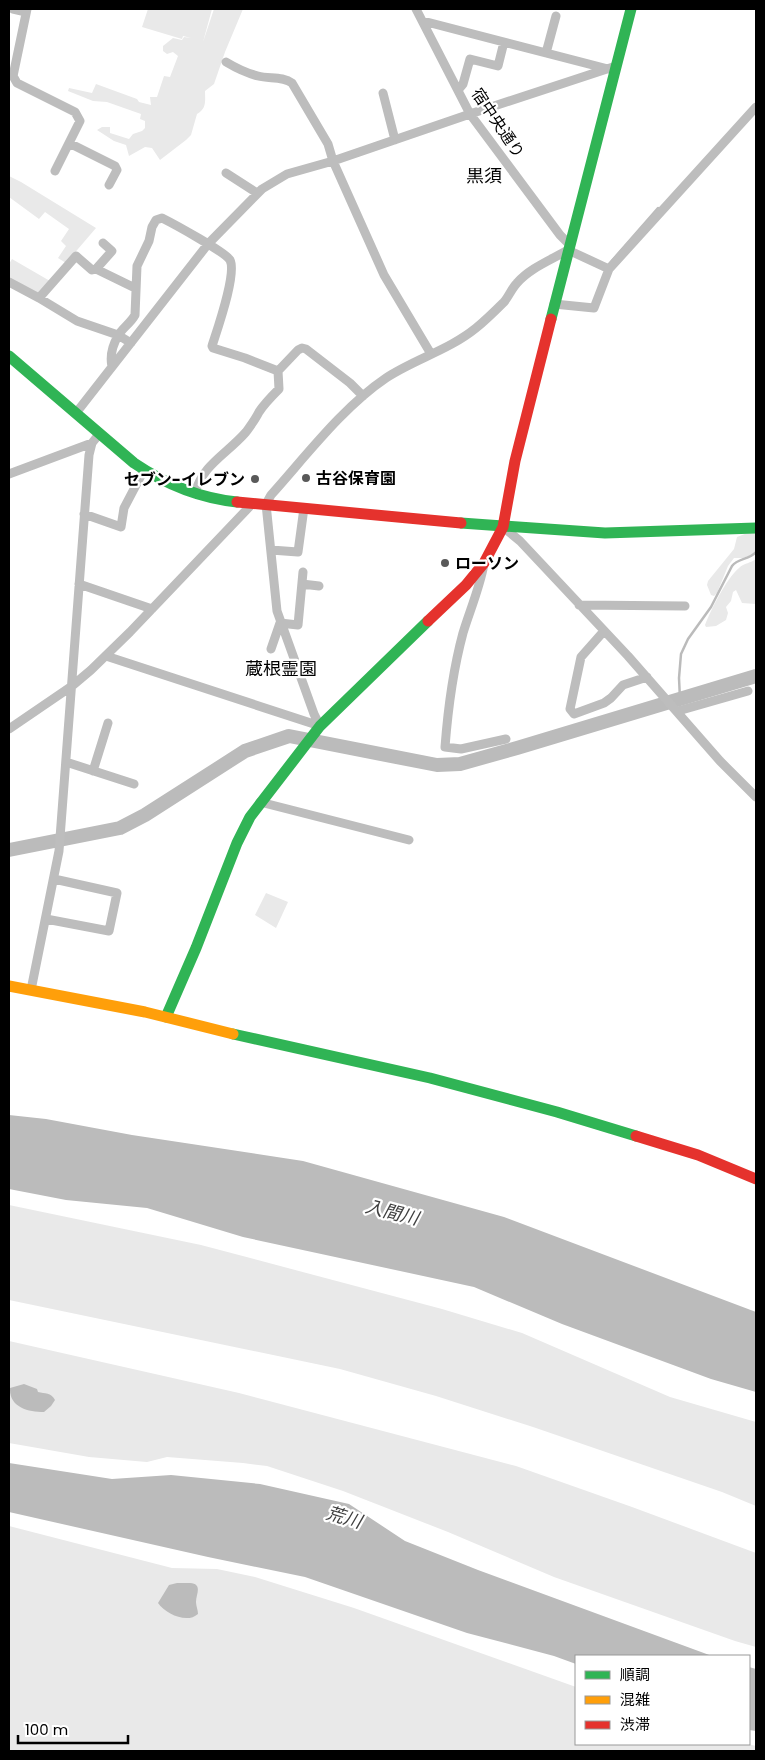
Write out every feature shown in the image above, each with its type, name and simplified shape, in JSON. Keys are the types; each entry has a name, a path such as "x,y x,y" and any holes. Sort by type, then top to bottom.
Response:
{"street":[{"path":"14,9 26,10 13,76 17,83 75,112 80,121 55,171"},
{"name":"宿中央通り","path":"416,9 470,114 569,247"},
{"path":"166,1017 196,948 237,843 260,802 320,726 466,585 484,563 503,527 515,461 612,68 631,9"},
{"path":"546,53 556,16"},
{"path":"423,21 612,68"},
{"path":"458,90 463,84 470,59 498,66 504,42"},
{"path":"226,62 241,71 259,77 286,79 292,83 328,144 333,161 384,275 431,354"},
{"path":"76,413 208,244 257,193 287,174 333,161 612,68"},
{"path":"383,93 396,140"},
{"path":"554,304 594,308 609,268 756,107"},
{"path":"69,143 115,166 116,170 109,185"},
{"path":"226,173 257,193"},
{"path":"112,367 110,358 118,335 132,321 134,314 137,266 149,241 152,227 156,220 162,218 228,257 232,265 226,301 213,348 278,371"},
{"path":"96,269 112,251 103,243"},
{"path":"569,247 609,268"},
{"path":"320,726 277,611 266,504 271,495 347,411 363,396 386,378 475,329 500,306 516,283 526,274 569,247"},
{"path":"39,298 76,256 92,270 96,269 136,288"},
{"path":"9,282 77,321 118,335 131,343"},
{"path":"195,493 198,481 205,471 236,443 255,421 268,400 279,389 278,371 298,350 306,349 363,396"},
{"path":"9,356 144,470 174,487 234,502 503,527 605,533 756,528"},
{"path":"31,990 59,851 89,455 92,443 100,433"},
{"path":"9,474 92,443"},
{"path":"84,514 121,527 124,508 144,470"},
{"path":"9,729 72,686 106,656 253,503"},
{"path":"271,550 298,552 304,508"},
{"path":"503,527 520,541 648,677 720,761 756,797"},
{"path":"484,563 482,578 463,635 448,701 445,747 461,749 506,739"},
{"path":"280,623 298,625 303,572"},
{"path":"79,584 152,608"},
{"path":"302,584 319,586"},
{"path":"579,605 685,606"},
{"path":"271,649 280,623"},
{"path":"604,631 581,657 570,709 571,712 574,714 604,702 611,698 623,685 648,677"},
{"path":"106,656 320,726"},
{"path":"677,710 748,691"},
{"path":"93,771 108,723"},
{"path":"66,762 134,784"},
{"path":"260,802 409,840"},
{"path":"46,919 109,931 117,893 54,879"},
{"path":"9,986 166,1017 398,1070 521,1102 631,1134 698,1155 756,1179"}],"shaded area":[{"path":"148,9 212,9 203,42 214,9 243,9 214,84 205,91 204,107 197,114 191,135 160,160 152,148 145,147 129,156 126,145 114,141 97,130 102,127 110,127 110,133 129,139 133,134 145,128 145,121 140,119 141,114 107,102 93,101 68,91 69,88 92,93 96,84 151,105 150,97 157,97 164,76 170,77 178,56 173,52 167,54 163,51 163,46 173,38 182,40 184,37 191,38 183,36 182,39 142,27"},
{"path":"9,176 96,228 66,263 58,258 66,246 61,241 69,229 45,212 39,219 9,197"},
{"path":"12,259 50,281 39,294 9,279 9,264"},
{"path":"750,532 756,532 756,553 743,558 734,558 728,566 717,593 714,596 711,595 707,585 708,581 734,549 737,537"},
{"path":"756,559 756,604 742,603 736,590 733,592 731,601 726,607 728,613 726,620 716,626 706,627 705,625 711,611 729,579 741,566"},
{"path":"266,893 288,902 276,928 255,915"},
{"path":"9,1205 201,1245 442,1309 522,1333 670,1397 756,1422 756,1506 722,1492 533,1427 436,1396 340,1369 9,1300"},
{"path":"9,1341 239,1393 516,1466 756,1553 756,1647 554,1577 448,1532 343,1491 267,1466 167,1457 147,1462 89,1457 9,1443"},
{"path":"9,1526 172,1568 217,1569 255,1577 354,1608 575,1687 575,1745 756,1746 756,1751 9,1751"}],"water":[{"name":"入間川","path":"9,1115 46,1119 132,1135 303,1161 504,1217 756,1312 756,1392 711,1379 562,1324 474,1287 243,1237 147,1208 66,1200 9,1189"},
{"path":"24,1384 37,1389 38,1392 50,1394 55,1400 44,1412 32,1411 21,1407 13,1400 10,1388"},
{"name":"荒川","path":"9,1463 112,1479 171,1475 260,1484 349,1504 405,1541 478,1570 709,1655 575,1655 575,1664 554,1656 467,1633 305,1577 9,1512"},
{"path":"190,1583 198,1587 196,1602 198,1614 193,1617 183,1618 171,1614 158,1603 169,1585"},
{"path":"750,1667 756,1669 756,1731 750,1730"}],"waterway":[{"path":"609,264 658,208"},
{"path":"680,699 681,654 688,639 711,607 734,563 756,552"},
{"path":"9,850 120,828 145,815 245,751 289,736 437,765 460,764 756,676"}],"traffic: fast":[{"path":"551,319 631,9"},
{"path":"9,356 134,463 146,471 183,489 209,497 237,502"},
{"path":"461,523 605,533 756,528"},
{"path":"166,1017 196,948 237,843 250,817 320,726 428,621"},
{"path":"233,1034 430,1078 557,1112 636,1136"}],"traffic: slow":[{"path":"9,986 145,1012 233,1034"}],"traffic: jam":[{"path":"428,621 466,585 484,563 503,527 515,461 551,319"},
{"path":"237,502 461,523"},
{"path":"636,1136 698,1155 756,1179"}],"place":[{"name":"古谷保育園","path":"306,478"},
{"name":"セブン-イレブン","path":"255,479"},
{"name":"ローソン","path":"445,563"}],"district":[{"name":"黒須","path":"484,175"},
{"name":"蔵根霊園","path":"281,668"}]}
